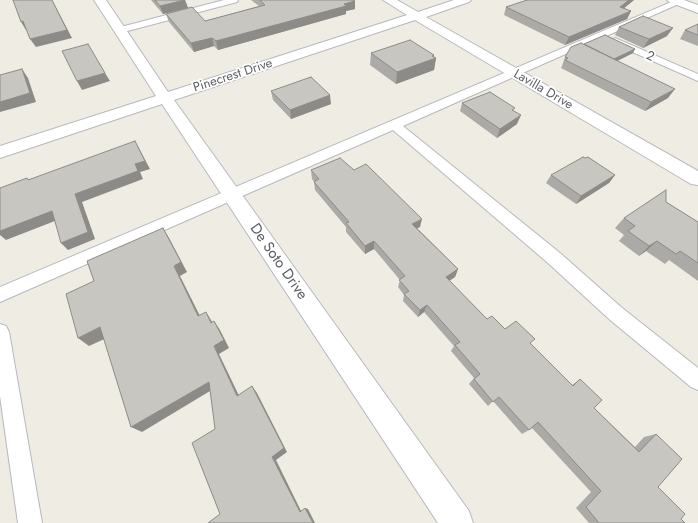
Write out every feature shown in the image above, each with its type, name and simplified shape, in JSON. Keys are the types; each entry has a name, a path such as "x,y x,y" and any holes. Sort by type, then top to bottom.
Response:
{"street":[{"name":"De Soto Drive","path":"100,0 231,195 457,523"},
{"name":"Lavilla Drive","path":"389,0 698,180"},
{"name":"Pinecrest Drive","path":"0,152 465,0"},
{"path":"676,1 698,9"}],"lane":[{"path":"120,30 234,0"},
{"path":"0,295 603,35 676,1"},
{"name":"2","path":"603,35 698,78"},
{"path":"394,125 554,258 615,313 698,380"},
{"path":"0,332 30,523"}],"building":[{"path":"13,0 52,0 67,30 30,39 23,21 21,22"},
{"path":"155,0 185,0 160,6"},
{"path":"260,0 355,1 344,4 346,6 216,41 212,38 191,43 166,14 192,7 205,21 265,5"},
{"path":"527,0 629,0 620,7 631,11 569,37 506,7"},
{"path":"643,16 673,28 649,39 619,27"},
{"path":"698,24 698,35 685,30"},
{"path":"605,35 635,49 614,59 584,44"},
{"path":"410,40 434,55 432,56 436,58 397,72 371,53"},
{"path":"581,43 675,89 651,102 565,60 568,58 565,57 571,47"},
{"path":"88,44 105,73 77,81 62,51"},
{"path":"22,69 30,93 0,102 0,75"},
{"path":"311,77 330,95 290,110 271,91"},
{"path":"490,92 515,108 512,110 521,115 500,129 462,103"},
{"path":"135,141 145,161 135,164 138,171 75,194 88,232 61,243 52,211 0,231 0,188 27,178 28,180"},
{"path":"583,157 588,157 615,175 581,196 551,175"},
{"path":"340,158 354,170 366,164 422,219 412,224 458,269 446,277 487,319 492,316 505,329 516,321 535,339 530,343 573,386 580,379 602,400 594,408 639,452 656,434 682,459 658,487 685,514 681,519 685,523 599,523 586,507 601,491 538,422 529,430 499,397 493,402 474,379 480,374 455,345 460,342 427,305 420,310 404,294 409,291 399,280 405,276 374,241 365,246 346,223 349,222 314,182 319,179 311,170"},
{"path":"666,190 666,202 698,222 698,263 680,251 676,254 657,241 649,246 628,231 635,226 624,218"},
{"path":"163,228 181,262 174,266 198,316 206,312 211,323 214,321 224,340 214,346 237,396 252,386 284,448 272,457 300,512 305,508 313,523 208,523 220,514 192,443 215,429 209,382 131,427 100,327 78,338 66,294 94,281 87,261"}]}
